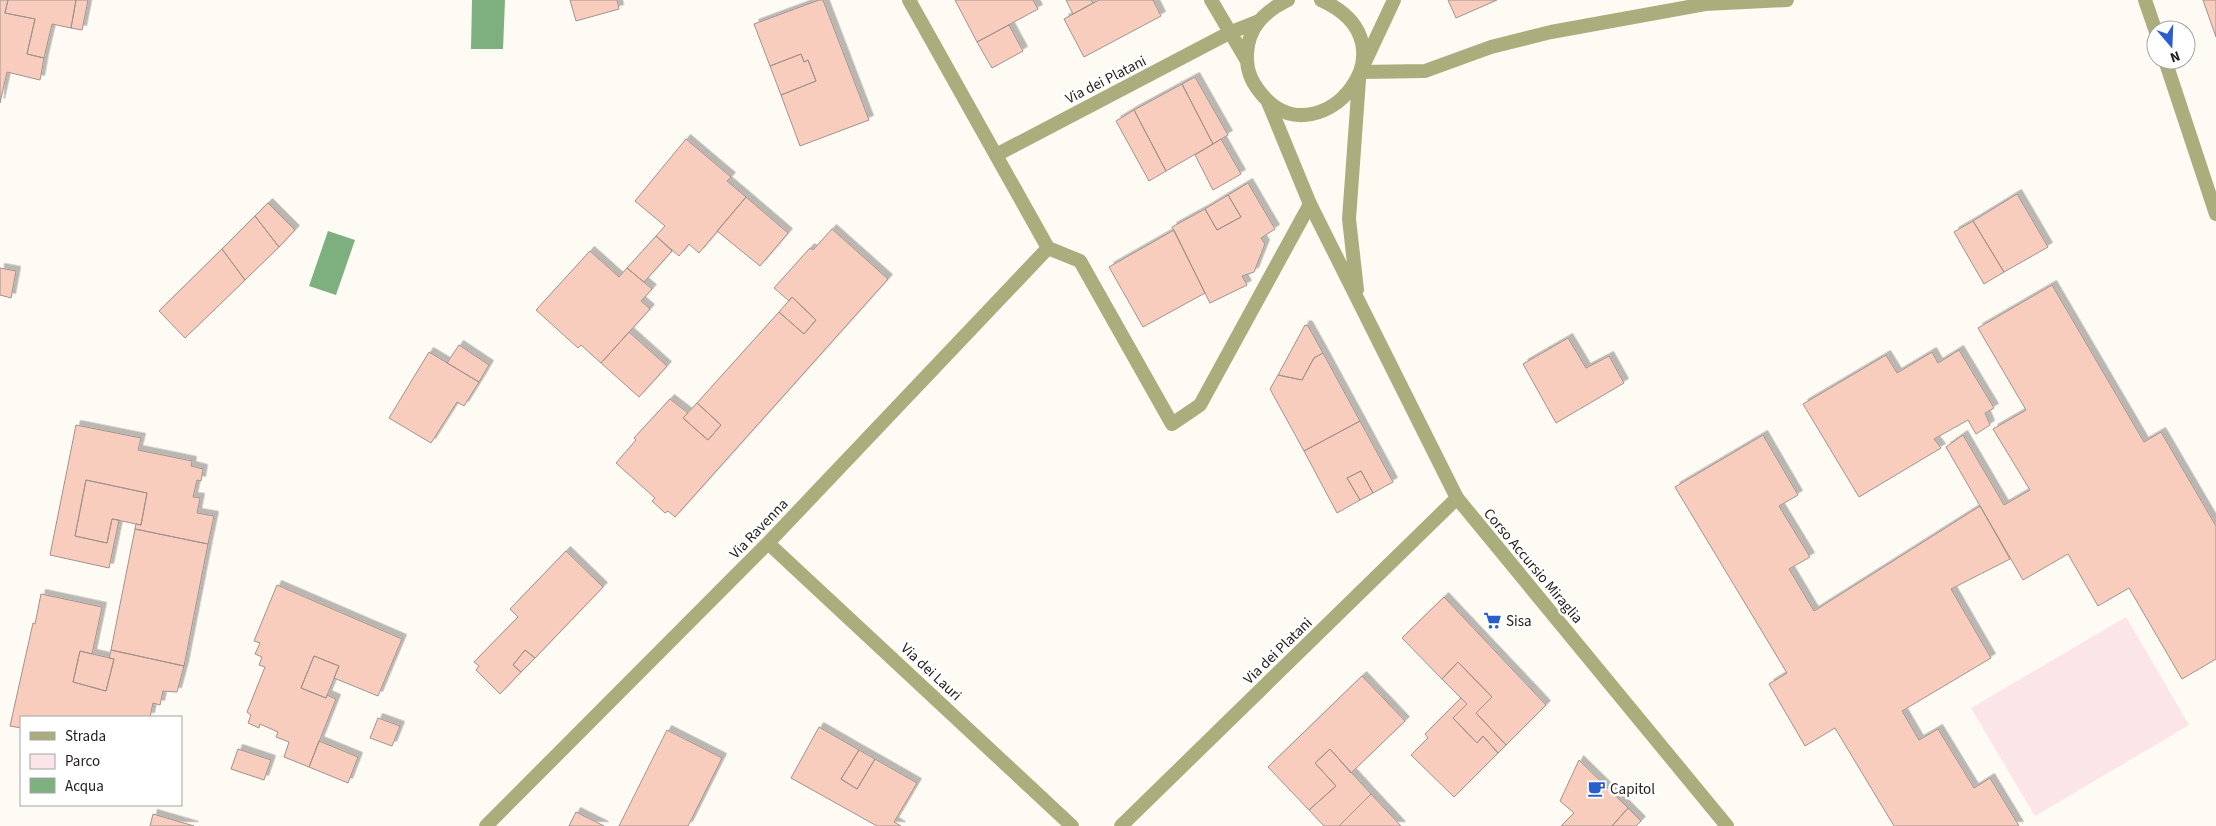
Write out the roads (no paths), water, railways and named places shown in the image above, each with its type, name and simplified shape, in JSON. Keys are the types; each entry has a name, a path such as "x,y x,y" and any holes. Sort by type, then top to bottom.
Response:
{"street":[{"path":"909,0 1048,248 1080,261 1172,424 1200,406 1310,204"},
{"path":"1211,0 1247,62 1250,77 1258,90 1268,102 1282,110 1298,114 1313,113 1342,101 1352,88 1394,0"},
{"path":"1321,0 1334,6 1347,16"},
{"path":"1339,0 1361,40 1349,219 1358,299"},
{"path":"1360,72 1424,71 1490,47 1552,32 1705,4 1786,0"},
{"path":"2145,0 2152,20"},
{"path":"1247,62 1251,33 1259,21 1281,2"},
{"name":"Via dei Platani","path":"996,154 1230,33 1259,21"},
{"path":"2168,70 2216,214"},
{"name":"Corso Accursio Miraglia","path":"1268,102 1310,204 1456,498 1727,826"},
{"name":"Via Ravenna","path":"486,826 768,543 1048,248"},
{"name":"Via dei Platani","path":"1121,826 1456,498"},
{"name":"Via dei Lauri","path":"768,543 1072,826"}],"water":[{"path":"472,0 505,0 503,49 471,49"},
{"path":"328,231 355,240 336,295 309,286"}],"place":[{"name":"Sisa","path":"1492,621"},
{"name":"Capitol","path":"1596,789"}]}
